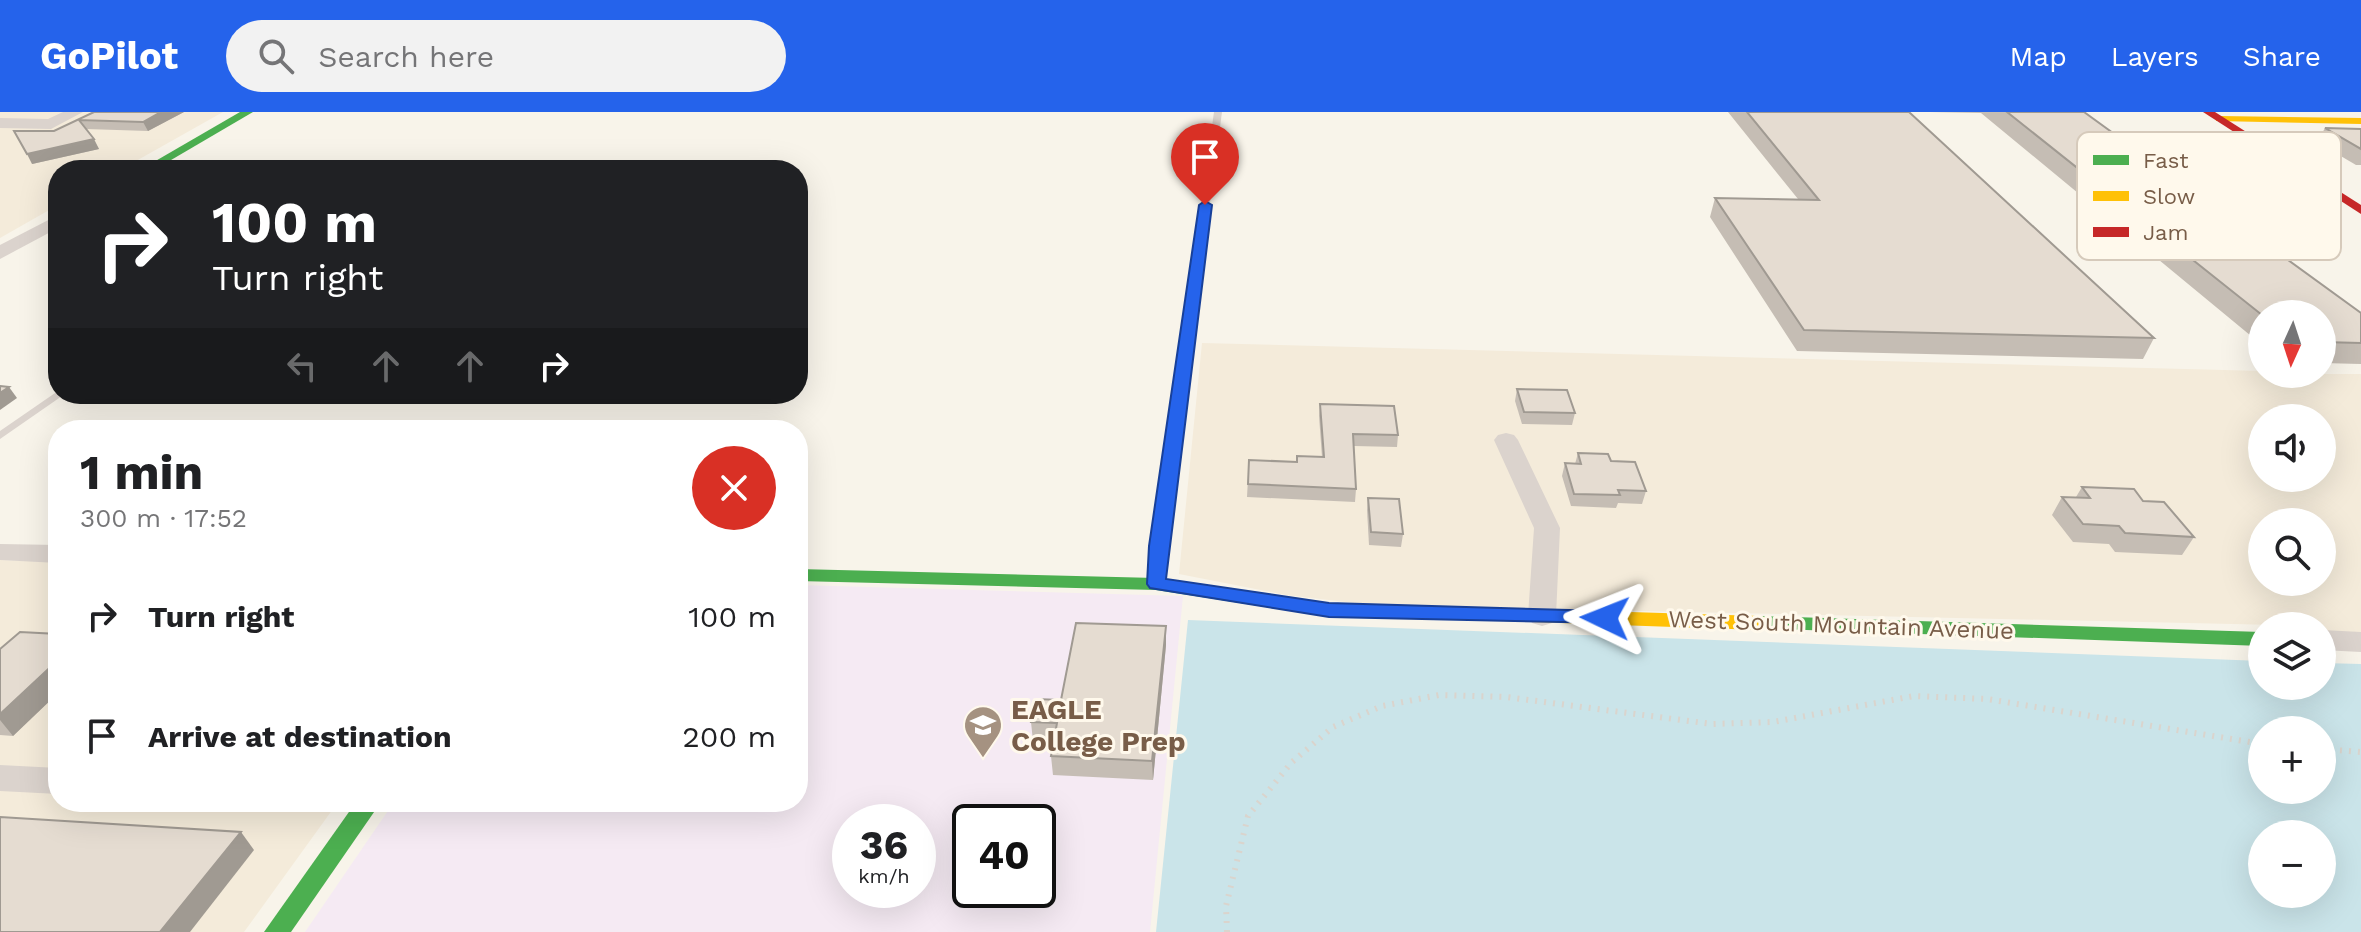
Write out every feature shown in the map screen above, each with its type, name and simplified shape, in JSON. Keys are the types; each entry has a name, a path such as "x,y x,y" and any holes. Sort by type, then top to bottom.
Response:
{"street":[{"path":"0,123 51,124 75,112"},
{"path":"164,160 248,112"},
{"path":"2213,115 2361,121"},
{"path":"2213,115 2239,132"},
{"path":"2341,197 2361,210"},
{"path":"0,253 48,226"},
{"path":"1506,440 1547,528 1542,616"},
{"path":"0,552 48,554"},
{"name":"West South Mountain Avenue","path":"808,575 1156,584 1329,610 2248,639"},
{"path":"2336,641 2361,642"},
{"path":"0,778 48,780"},
{"path":"277,932 362,812"}],"lane":[{"path":"1156,584 1218,112"},
{"path":"0,436 48,401"}],"path":[{"path":"1227,932 1226,906 1248,816 1291,763 1333,727 1382,706 1439,695 1506,697 1712,724 1773,722 1914,696 1987,699 2248,742"},
{"path":"2336,750 2361,752"}],"shaded area":[{"path":"0,112 223,112 138,160 48,160 48,211 0,238"},
{"path":"1202,343 2248,371 2248,388 2336,388 2336,374 2361,374 2361,634 2336,633 2336,612 2248,612 2248,624 1371,605 1286,595 1179,574"},
{"path":"0,560 48,562 48,812 331,812 244,932 0,932"},
{"name":"EAGLE College Prep","path":"808,585 1183,596 1150,932 305,932 387,812 808,812"}],"water":[{"path":"1188,620 2248,660 2248,700 2336,700 2336,663 2361,664 2361,932 1156,932"}],"building":[{"path":"94,112 161,112 143,122 79,120 94,139 27,154 14,131 54,131"},
{"path":"1747,112 1909,112 2154,338 1804,330 1715,198 1819,200"},
{"path":"2007,112 2084,112 2112,132 2077,132 2077,168"},
{"path":"2325,128 2361,129 2361,149 2341,137 2341,132"},
{"path":"2193,260 2288,260 2361,313 2361,343 2336,342 2336,300 2248,300 2248,304"},
{"path":"1517,389 1567,390 1575,413 1524,412"},
{"path":"1320,404 1394,406 1398,435 1353,434 1356,489 1248,484 1249,460 1297,462 1297,456 1324,457"},
{"path":"1578,453 1608,454 1611,461 1635,462 1646,491 1618,490 1620,495 1574,494 1565,463 1581,464"},
{"path":"2082,487 2134,489 2143,501 2164,502 2194,537 2125,533 2119,526 2083,524 2062,497 2090,498"},
{"path":"1368,498 1399,499 1403,534 1371,532"},
{"path":"1076,623 1166,626 1152,761 1051,756 1057,723 1031,722 1036,699 1061,700"},
{"path":"20,632 48,633 48,669 0,714 0,649"},
{"path":"0,817 241,832 160,932 0,932"}],"traffic: fast":[{"path":"164,160 248,112"},
{"path":"808,575 1156,584 1329,610 1366,611"},
{"path":"1760,623 2248,639"},
{"path":"277,932 362,812"}],"traffic: slow":[{"path":"2220,119 2361,121"},
{"path":"1366,611 1760,623"}],"traffic: jam":[{"path":"2208,112 2239,132"},
{"path":"2341,197 2361,210"}],"place":[{"name":"EAGLE College Prep","path":"983,759"}],"route":[{"path":"1205,205 1156,584 1329,610 1605,618"}]}
